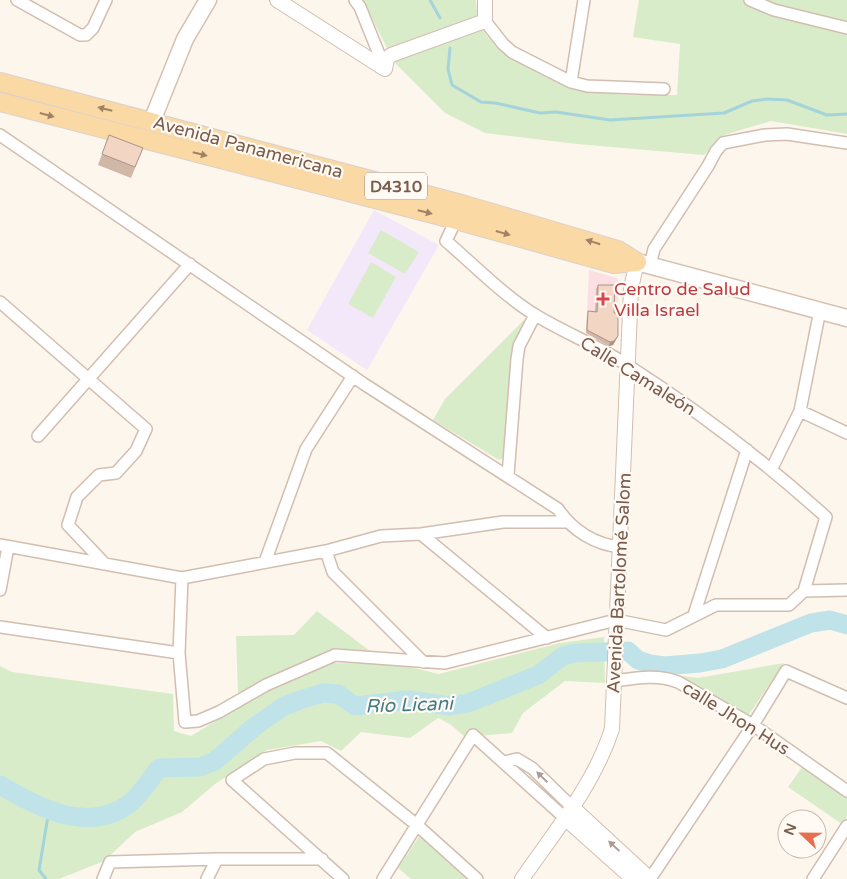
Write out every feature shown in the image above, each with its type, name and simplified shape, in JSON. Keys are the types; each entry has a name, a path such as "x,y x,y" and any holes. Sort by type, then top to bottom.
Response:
{"main road":[{"path":"152,142 155,122 185,39 208,0"},
{"name":"Avenida Panamericana","path":"0,82 465,204 618,250 643,264"},
{"name":"Avenida Panamericana","path":"0,102 456,220 614,264 643,264 847,318"}],"street":[{"path":"17,0 80,34 86,35 92,28 106,0"},
{"path":"277,0 385,69"},
{"path":"355,0 360,7 385,69"},
{"path":"485,0 485,21 503,44 512,52 571,82 587,86 664,89"},
{"path":"571,82 584,0"},
{"path":"750,0 774,10 847,28"},
{"path":"385,69 387,59 391,55 485,21"},
{"path":"643,264 723,143 765,135 787,134 847,143"},
{"path":"0,135 353,376 558,509 567,522 603,546 621,547"},
{"name":"Calle Camaleón","path":"456,220 446,241 535,315 628,365 707,419 772,468 826,517 804,591"},
{"path":"38,436 89,381 190,264"},
{"name":"Avenida Bartolomé Salom","path":"522,879 569,812 604,753 612,729 631,288 643,264"},
{"path":"0,302 146,429 136,451 116,473 99,475 77,498 68,525 104,563"},
{"path":"772,468 800,411 820,310"},
{"path":"508,475 519,346 535,315"},
{"path":"265,562 306,449 353,376"},
{"path":"800,411 847,433"},
{"path":"694,615 747,450"},
{"path":"0,590 4,546 182,578 326,551 381,536 421,534 503,522 567,522"},
{"path":"421,534 547,638"},
{"path":"326,551 333,572 423,662"},
{"path":"182,578 179,653 185,722 198,721 219,712 266,685 335,655 445,663 616,620 666,630 716,605 789,604 804,591 847,590"},
{"path":"0,626 179,653"},
{"path":"569,812 650,879 753,726 786,671 847,698"},
{"name":"calle Jhon Hus","path":"614,680 666,678 678,682 753,726 847,791"},
{"path":"384,879 473,735 505,762 517,759 532,768 569,812 632,879"},
{"path":"343,879 232,780 264,759 295,753 327,753 418,826 477,879"},
{"path":"813,879 847,826"},
{"path":"103,879 110,862 217,859 322,860"},
{"path":"207,879 217,859"}],"shaded area":[{"path":"374,210 439,245 367,370 307,330"},
{"name":"Centro de Salud Villa Israel","path":"589,270 617,278 619,283 616,340 613,345 603,346 586,335"}],"green space":[{"path":"363,0 476,0 480,23 489,38 524,65 564,86 612,94 677,95 680,44 633,37 639,0 847,0 847,134 771,121 724,135 704,155 577,144 485,133 445,113 394,62"},
{"path":"381,230 419,252 405,274 368,253"},
{"path":"371,262 396,277 373,318 348,304"},
{"path":"527,317 512,351 503,458 499,460 433,420 445,399"},
{"path":"317,611 370,651 334,648 238,693 236,636 294,635"},
{"path":"604,637 605,683 565,681 523,713 512,733 465,737 450,724 438,718 410,738 361,732 341,751 321,741 267,750 215,784 182,812 135,832 104,861 59,879 0,879 0,666 12,672 173,694 174,731 191,736 262,693 331,663 398,664 439,674 560,643"},
{"path":"784,663 748,716 675,675 698,678"},
{"path":"803,766 847,796 847,817 842,824 827,814 827,809 820,809 788,787"},
{"path":"420,835 469,879 411,879 398,868"}],"building":[{"path":"109,135 143,148 135,167 102,154"},
{"path":"598,285 615,285 614,313 618,313 618,336 614,341 610,342 587,330 588,311 597,312"}],"waterway":[{"path":"430,0 440,18"},
{"path":"450,48 448,69 452,85 481,102 495,103 540,113 556,112 610,120 724,113 752,101 767,99 787,100 827,115 847,114"},
{"name":"Río Licani","path":"0,785 47,809 80,817 97,817 113,813 129,804 141,792 159,768 200,767 215,761 254,727 284,706 323,693 338,694 355,706 408,700 450,706 468,703 538,675 563,656 575,653 628,651 638,660 650,664 664,666 700,663 722,659 811,623 830,620 847,625"},
{"path":"46,879 39,870 49,810"}],"place":[{"name":"Centro de Salud Villa Israel","path":"603,299"}]}
